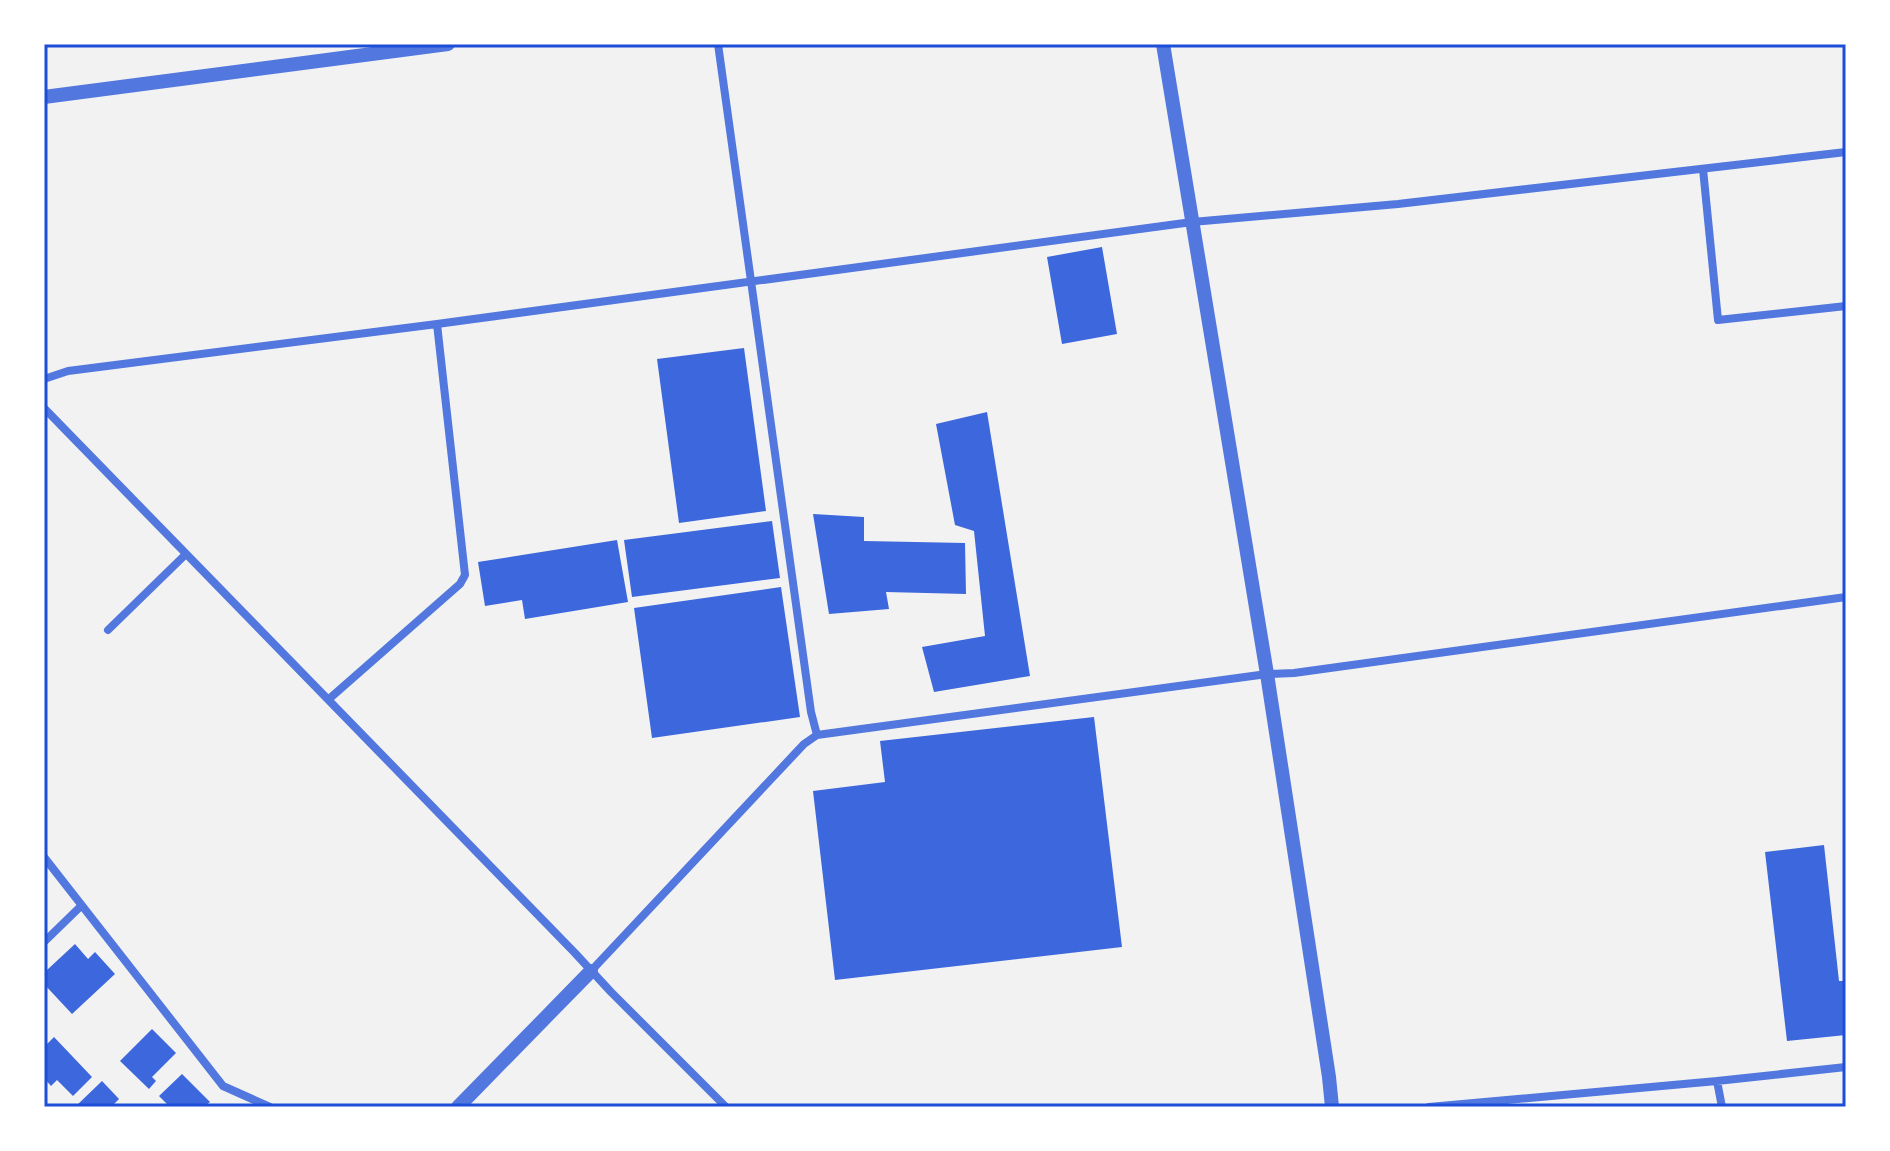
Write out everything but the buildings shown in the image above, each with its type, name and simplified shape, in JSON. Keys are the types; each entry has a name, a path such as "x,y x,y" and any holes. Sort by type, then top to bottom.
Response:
{"street":[{"path":"44,97 448,44"},
{"path":"718,44 811,712 817,735"},
{"path":"1163,44 1267,674 1332,1107"},
{"path":"44,379 68,371 1192,222 1398,204 1846,152"},
{"path":"1703,169 1718,320 1846,306"},
{"path":"329,699 460,584 465,575 437,324"},
{"path":"44,408 726,1107"},
{"path":"108,630 186,554"},
{"path":"458,1107 591,971 804,744 817,735 1846,597"},
{"path":"44,857 223,1086 270,1107"},
{"path":"44,942 81,906"},
{"path":"1429,1107 1846,1067"},
{"path":"1717,1081 1722,1107"}]}
